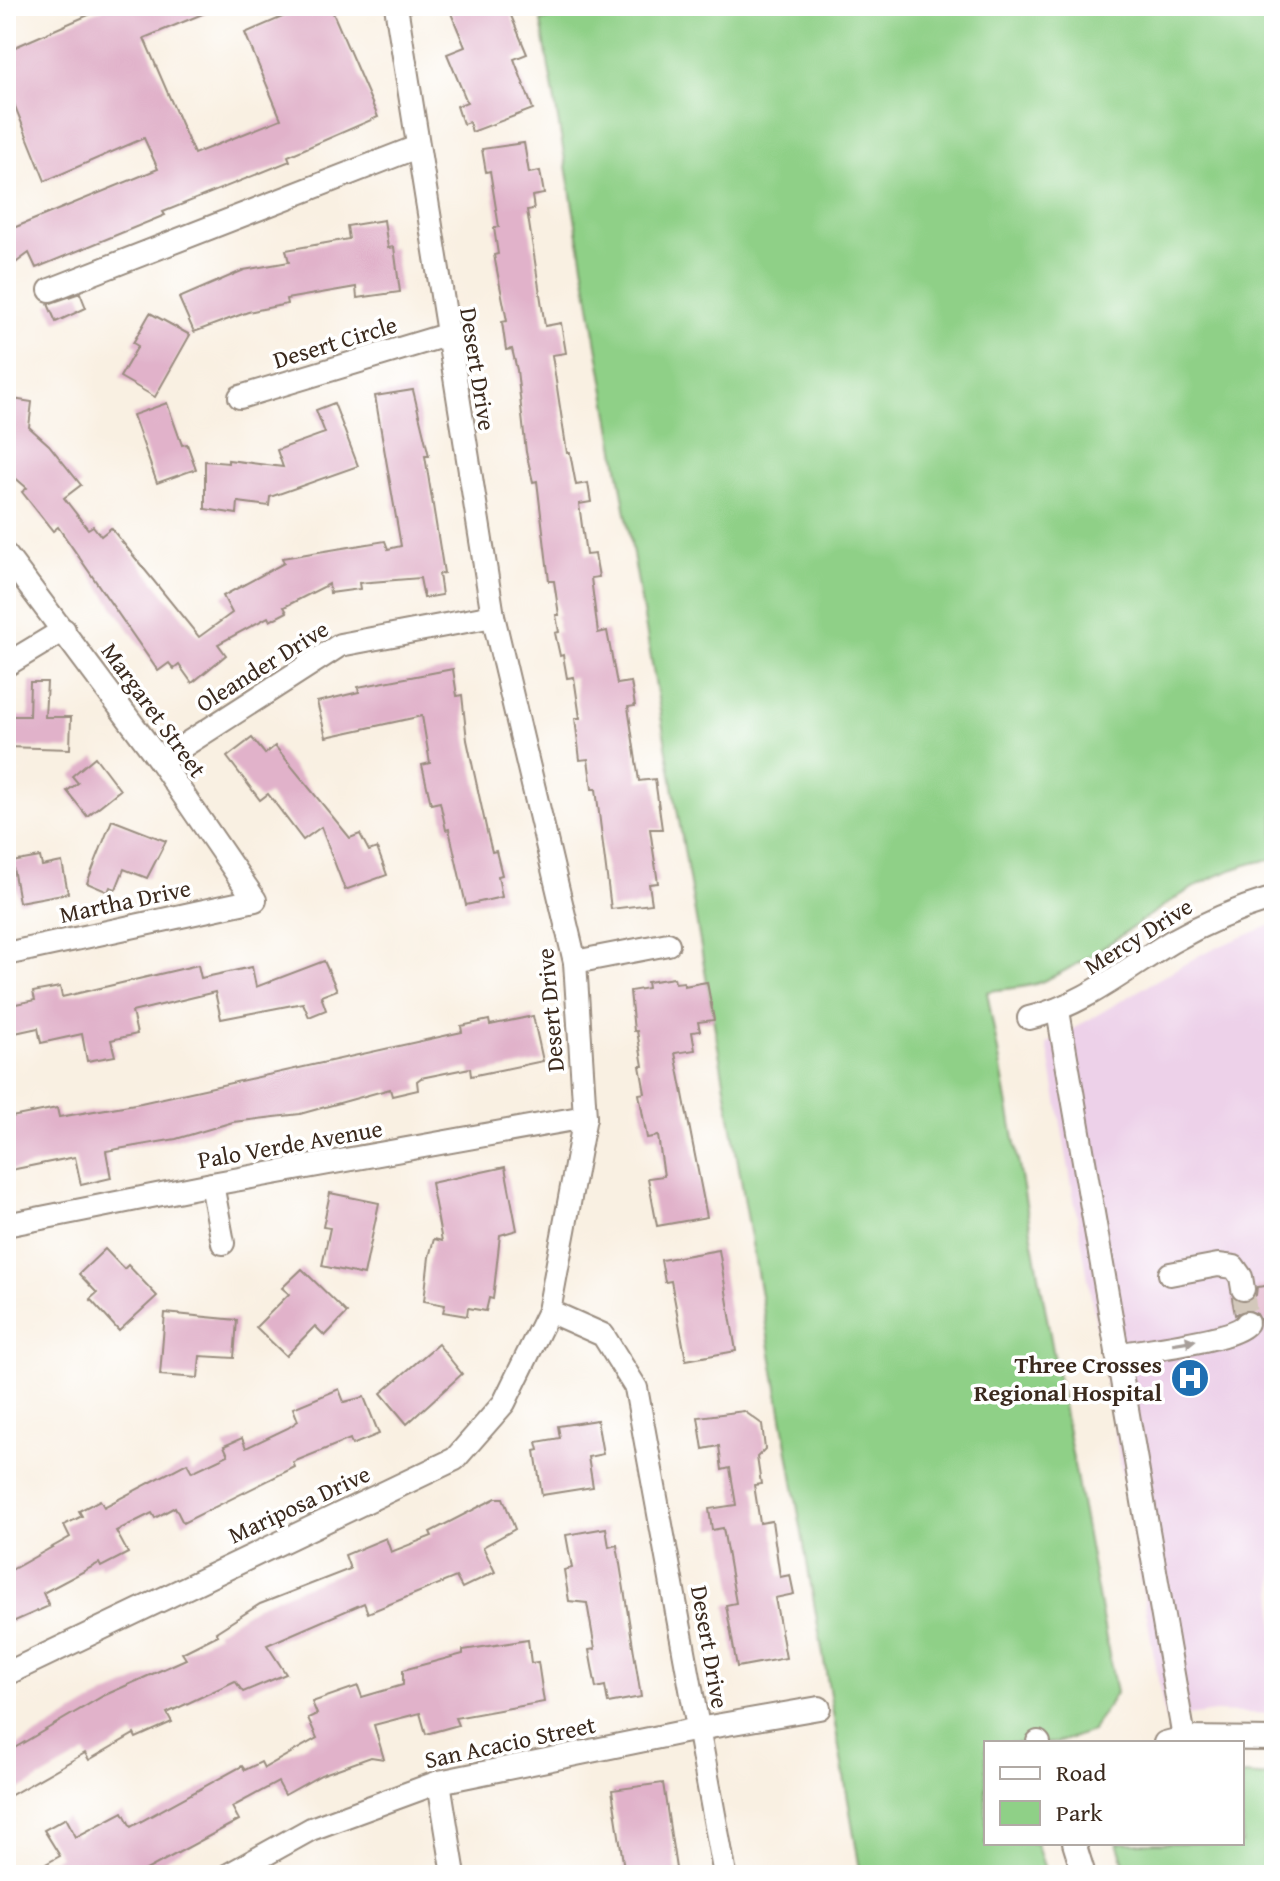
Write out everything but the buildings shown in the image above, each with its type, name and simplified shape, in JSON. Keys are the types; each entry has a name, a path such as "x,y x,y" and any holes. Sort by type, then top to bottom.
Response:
{"street":[{"name":"Desert Drive","path":"396,6 493,616 575,962 585,1117 549,1311 603,1335 636,1388 725,1875"},
{"path":"50,290 417,147"},
{"name":"Desert Circle","path":"240,397 446,335"},
{"name":"Margaret Street","path":"6,555 160,761 255,900"},
{"name":"Oleander Drive","path":"160,761 340,645 493,616"},
{"path":"6,665 64,630"},
{"name":"Mercy Drive","path":"1029,1018 1058,1011 1226,913 1274,898"},
{"name":"Martha Drive","path":"6,954 255,900"},
{"path":"575,962 668,944"},
{"path":"1058,1011 1117,1355 1174,1741 1274,1739"},
{"name":"Palo Verde Avenue","path":"6,1225 212,1184 585,1117"},
{"path":"212,1184 223,1243"},
{"path":"1170,1274 1218,1265 1234,1267 1241,1277 1243,1289"},
{"name":"Mariposa Drive","path":"6,1674 455,1459 504,1403 549,1311"},
{"path":"1117,1355 1218,1337 1243,1330 1247,1323"},
{"name":"San Acacio Street","path":"228,1875 311,1829 439,1782 698,1729 819,1708"},
{"path":"439,1782 454,1875"},
{"path":"1075,1845 1084,1875"}],"shaded area":[{"name":"Three Crosses Regional Hospital","path":"1274,924 1274,1714 1215,1712 1165,1719 1047,1044 1205,952"}],"green space":[{"path":"593,6 1274,6 1274,859 1210,879 1099,950 1041,982 987,992 1116,1693 1092,1731 1063,1741 984,1741 984,1845 1037,1845 1047,1875 861,1875 541,21"},
{"path":"1244,1775 1274,1777 1274,1875 1128,1875 1118,1845 1244,1845"}],"tunnel":[{"path":"1243,1289 1247,1323"}],"place":[{"name":"Three Crosses Regional Hospital","path":"1190,1378"}]}
